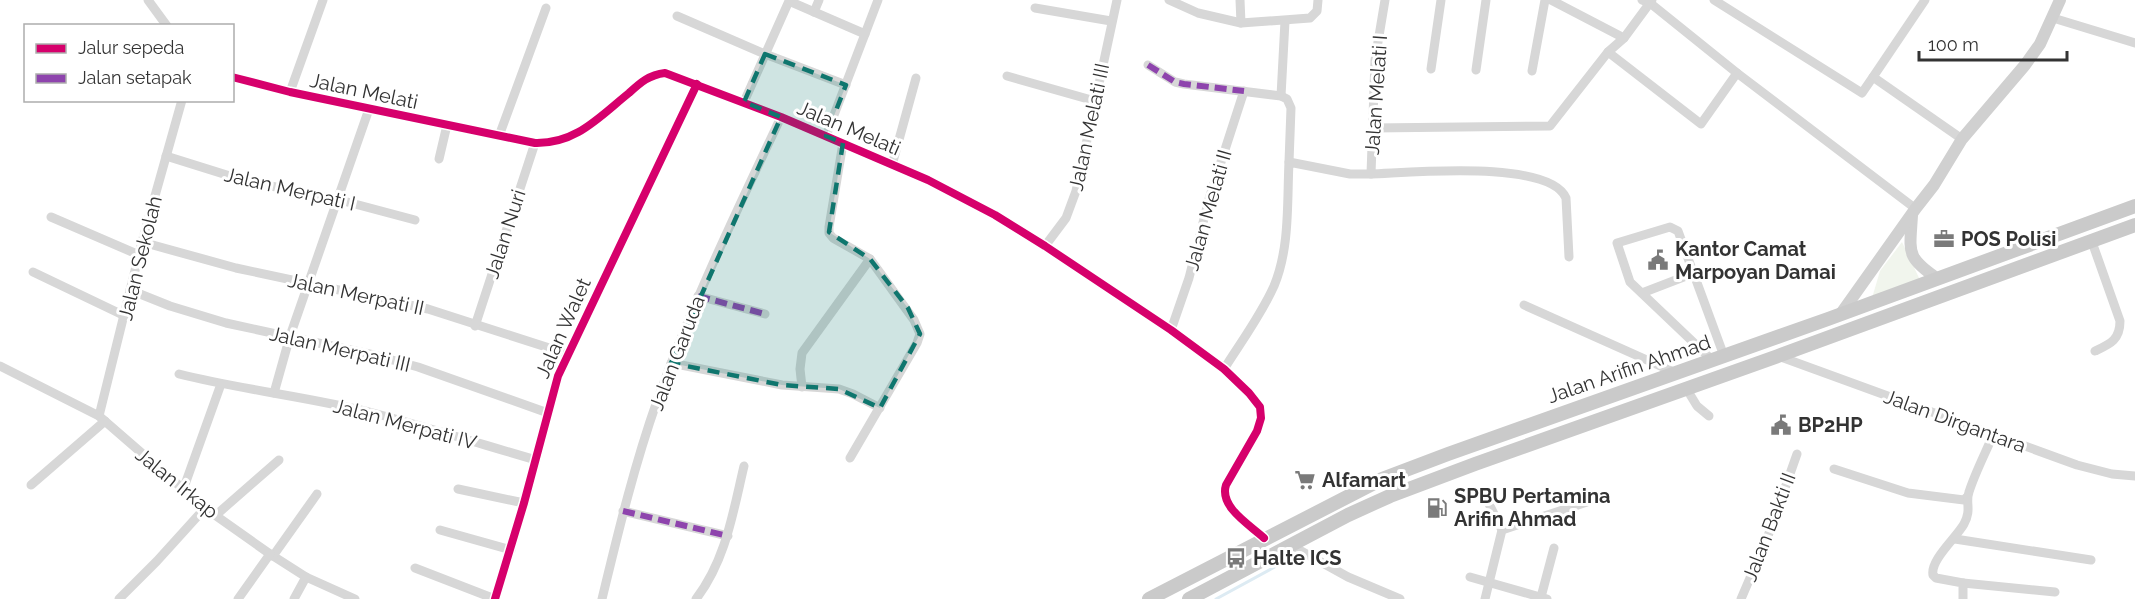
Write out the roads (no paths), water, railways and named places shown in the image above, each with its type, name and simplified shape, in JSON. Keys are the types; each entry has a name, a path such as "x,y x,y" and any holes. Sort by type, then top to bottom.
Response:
{"main road":[{"path":"1840,315 1934,185 1962,139 2040,44 2060,0"},
{"name":"Jalan Arifin Ahmad","path":"1149,599 1382,479 2135,207"},
{"path":"1914,211 1910,248 1912,256 1922,268 1938,279"},
{"name":"Jalan Arifin Ahmad","path":"1189,599 1348,515 1390,496 2135,225"},
{"path":"1571,410 1578,427"}],"street":[{"path":"148,0 166,24"},
{"path":"291,92 323,0"},
{"path":"744,102 788,0 865,34"},
{"path":"814,12 819,0"},
{"path":"826,136 878,0"},
{"name":"Jalan Melati III","path":"1045,246 1061,226 1071,208 1076,191 1117,0"},
{"path":"1169,0 1198,13 1241,23 1285,21 1313,16 1317,11 1318,0"},
{"path":"1240,0 1241,23"},
{"name":"Jalan Melati I","path":"1289,162 1350,174 1371,174 1375,60 1385,0"},
{"path":"1431,69 1441,0"},
{"path":"1476,70 1486,0"},
{"path":"1532,71 1545,0"},
{"path":"1551,0 1624,38"},
{"path":"1714,0 1862,93 1925,0"},
{"path":"1373,128 1550,126 1608,52 1624,38 1648,1 1914,211"},
{"path":"499,136 546,8"},
{"path":"1035,8 1112,21"},
{"path":"677,16 765,54 846,85"},
{"path":"2053,18 2135,43"},
{"path":"1281,96 1285,21"},
{"path":"1608,52 1701,123 1737,73"},
{"path":"1148,65 1175,82 1281,96 1291,105 1285,230 1279,269 1258,315 1224,369"},
{"name":"Jalan Melati","path":"234,78 369,109 535,143 559,142 577,133 648,77 665,73 781,117 928,180 966,199 1045,246 1171,330 1224,369 1257,402 1261,418 1257,431 1226,485 1224,496 1229,505 1264,538"},
{"path":"1007,76 1095,101"},
{"path":"892,165 916,78"},
{"path":"1873,78 1962,139"},
{"name":"Jalan Walet","path":"495,599 524,504 555,383 697,84"},
{"name":"Jalan Melati II","path":"1171,330 1189,278 1209,199 1244,91"},
{"name":"Jalan Sekolah","path":"102,419 142,242 181,102"},
{"path":"274,393 290,336 369,109"},
{"name":"Jalan Garuda","path":"602,599 623,511 653,412 671,363 698,296 781,117"},
{"path":"439,159 447,124"},
{"name":"Jalan Nuri","path":"475,326 535,143"},
{"path":"843,143 829,230 834,238 870,259 908,308 920,334 917,343 850,458"},
{"name":"Jalan Merpati I","path":"166,156 246,181 336,199 415,220"},
{"path":"1371,174 1498,171 1542,182 1562,191 1566,198 1569,257"},
{"path":"51,217 140,255"},
{"path":"1670,227 1678,231 1694,273 1718,358 1630,282 1617,243 1670,227"},
{"name":"Jalan Merpati II","path":"142,242 197,259 419,307 568,354"},
{"path":"2091,242 2120,321 2119,334 2114,341 2095,351"},
{"path":"801,387 800,362 804,349 870,259"},
{"path":"33,272 125,316"},
{"path":"1642,293 1694,273"},
{"name":"Jalan Merpati III","path":"130,290 196,315 418,367 548,413"},
{"path":"698,296 765,314"},
{"path":"1524,305 1676,373"},
{"name":"Jalan Dirgantara","path":"1778,356 2092,470 2135,476"},
{"path":"671,363 758,381 801,387 839,388 880,408"},
{"name":"Jalan Irkap","path":"0,366 102,419 205,508 271,556 306,577 355,599"},
{"name":"Jalan Merpati IV","path":"179,374 371,413 536,460"},
{"path":"183,490 221,384"},
{"path":"1686,388 1697,406 1709,416"},
{"path":"31,485 102,419"},
{"path":"1993,435 1968,497 1967,517 1954,539 1938,558 1932,568 1932,573 1939,579 1963,583 2055,592"},
{"name":"Jalan Bakti II","path":"1741,599 1768,536 1797,454"},
{"path":"216,515 279,460"},
{"path":"696,599 717,565 728,536 744,466"},
{"path":"1834,469 1908,493 1964,500 1968,497"},
{"path":"458,489 524,504"},
{"path":"238,599 317,494"},
{"path":"1502,530 1587,502"},
{"path":"1485,599 1502,530 1489,504"},
{"path":"119,599 158,561 205,508"},
{"path":"623,511 728,536"},
{"path":"440,530 511,550"},
{"path":"1954,539 2091,560"},
{"path":"1292,546 1348,577 1400,599"},
{"path":"1470,577 1544,598 1554,548"},
{"path":"415,568 495,599"},
{"path":"294,599 306,577"},
{"path":"1963,583 1964,599"}],"waterway":[{"path":"1216,599 1282,563"}],"place":[{"name":"POS Polisi","path":"1944,239"},
{"name":"Kantor Camat Marpoyan Damai","path":"1658,260"},
{"name":"BP2HP","path":"1781,425"},
{"name":"Alfamart","path":"1305,480"},
{"name":"SPBU Pertamina Arifin Ahmad","path":"1437,508"},
{"name":"Halte ICS","path":"1236,558"}]}
